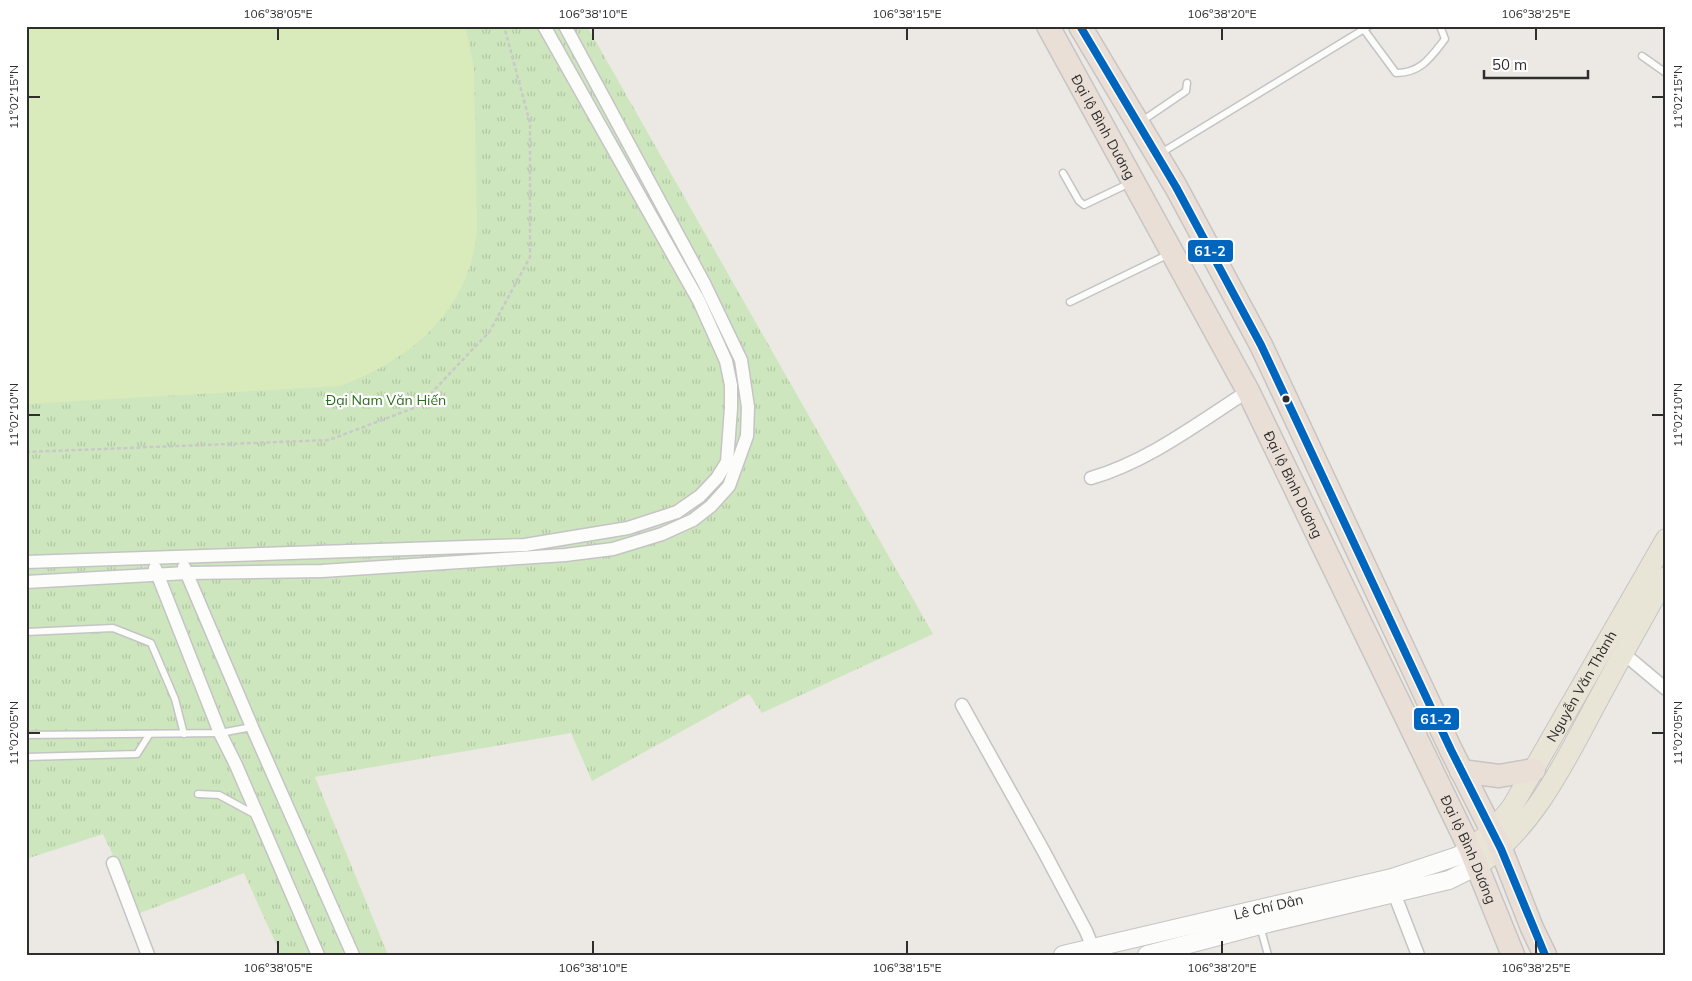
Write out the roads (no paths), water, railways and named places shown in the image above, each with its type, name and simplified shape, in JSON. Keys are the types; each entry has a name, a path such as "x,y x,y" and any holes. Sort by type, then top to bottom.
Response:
{"highway":[{"name":"Đại lộ Bình Dương","path":"1048,26 1248,390 1473,858 1513,955"},
{"name":"Đại lộ Bình Dương","path":"1080,26 1157,155 1261,345 1461,771 1496,840 1545,955"},
{"path":"1279,453 1305,439"},
{"path":"1461,771 1499,776 1534,770"}],"main road":[{"name":"Nguyễn Văn Thành","path":"1496,840 1512,807 1666,539"},
{"name":"Nguyễn Văn Thành","path":"1496,840 1524,822 1563,764 1666,577"},
{"path":"1473,858 1496,840"},
{"name":"Lê Chí Dân","path":"1063,955 1095,951 1392,878 1458,856 1473,858"},
{"name":"Lê Chí Dân","path":"1147,955 1260,925 1449,880 1473,858"}],"street":[{"path":"26,562 526,545 628,528 677,512 700,496 717,478 727,462 731,418 731,385 726,361 699,301 544,26"},
{"path":"26,582 186,573 322,571 565,555 613,549 662,534 693,520 711,506 729,486 747,436 748,407 741,360 699,275 565,26"},
{"path":"1091,478 1118,470 1163,446 1248,390"},
{"path":"180,556 352,955"},
{"path":"150,557 220,732 318,955"},
{"path":"1623,652 1666,689"},
{"path":"962,706 1043,850 1095,951"},
{"path":"112,863 148,955"},
{"path":"1394,893 1418,955"}],"lane":[{"path":"1157,155 1364,28 1396,73 1412,73 1433,54 1445,39 1440,26"},
{"path":"1642,56 1666,73"},
{"path":"1138,123 1186,91 1187,83"},
{"path":"1063,173 1079,201 1084,205 1134,181"},
{"path":"1070,302 1173,252"},
{"path":"26,632 113,628 151,643 174,699 184,734"},
{"path":"26,735 184,734 220,732 252,726"},
{"path":"26,757 137,754 149,735"},
{"path":"198,794 219,795 257,815"},
{"path":"1260,925 1268,955"}],"park label":[{"name":"Đại Nam Văn Hiến","path":"386,400"}]}
